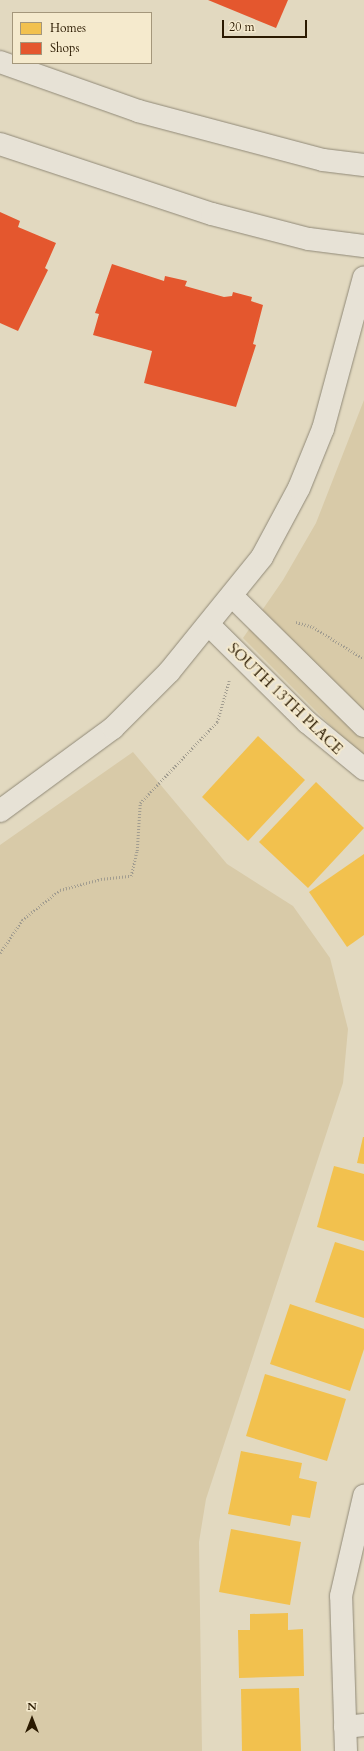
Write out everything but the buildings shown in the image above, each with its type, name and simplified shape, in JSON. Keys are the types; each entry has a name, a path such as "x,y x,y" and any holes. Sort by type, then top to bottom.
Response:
{"street":[{"path":"0,62 146,113 323,160 364,165"},
{"path":"0,144 212,214 309,238 364,246"},
{"path":"0,810 114,728 169,672 209,625 262,557 299,488 323,429 364,277"},
{"path":"232,596 266,631 332,692 364,726"},
{"name":"SOUTH 13TH PLACE","path":"209,625 306,722 364,769"},
{"path":"346,1751 354,1726 341,1596 364,1496"}],"path":[{"path":"266,631 278,616 313,627 364,659"},
{"path":"0,953 22,920 60,890 101,879 131,876 137,851 140,804 217,722 239,656"}],"shaded area":[{"path":"364,400 364,759 243,638 283,580 316,523"},
{"path":"133,752 227,864 293,906 330,958 348,1029 343,1083 206,1499 199,1542 202,1751 0,1751 0,845"}]}
